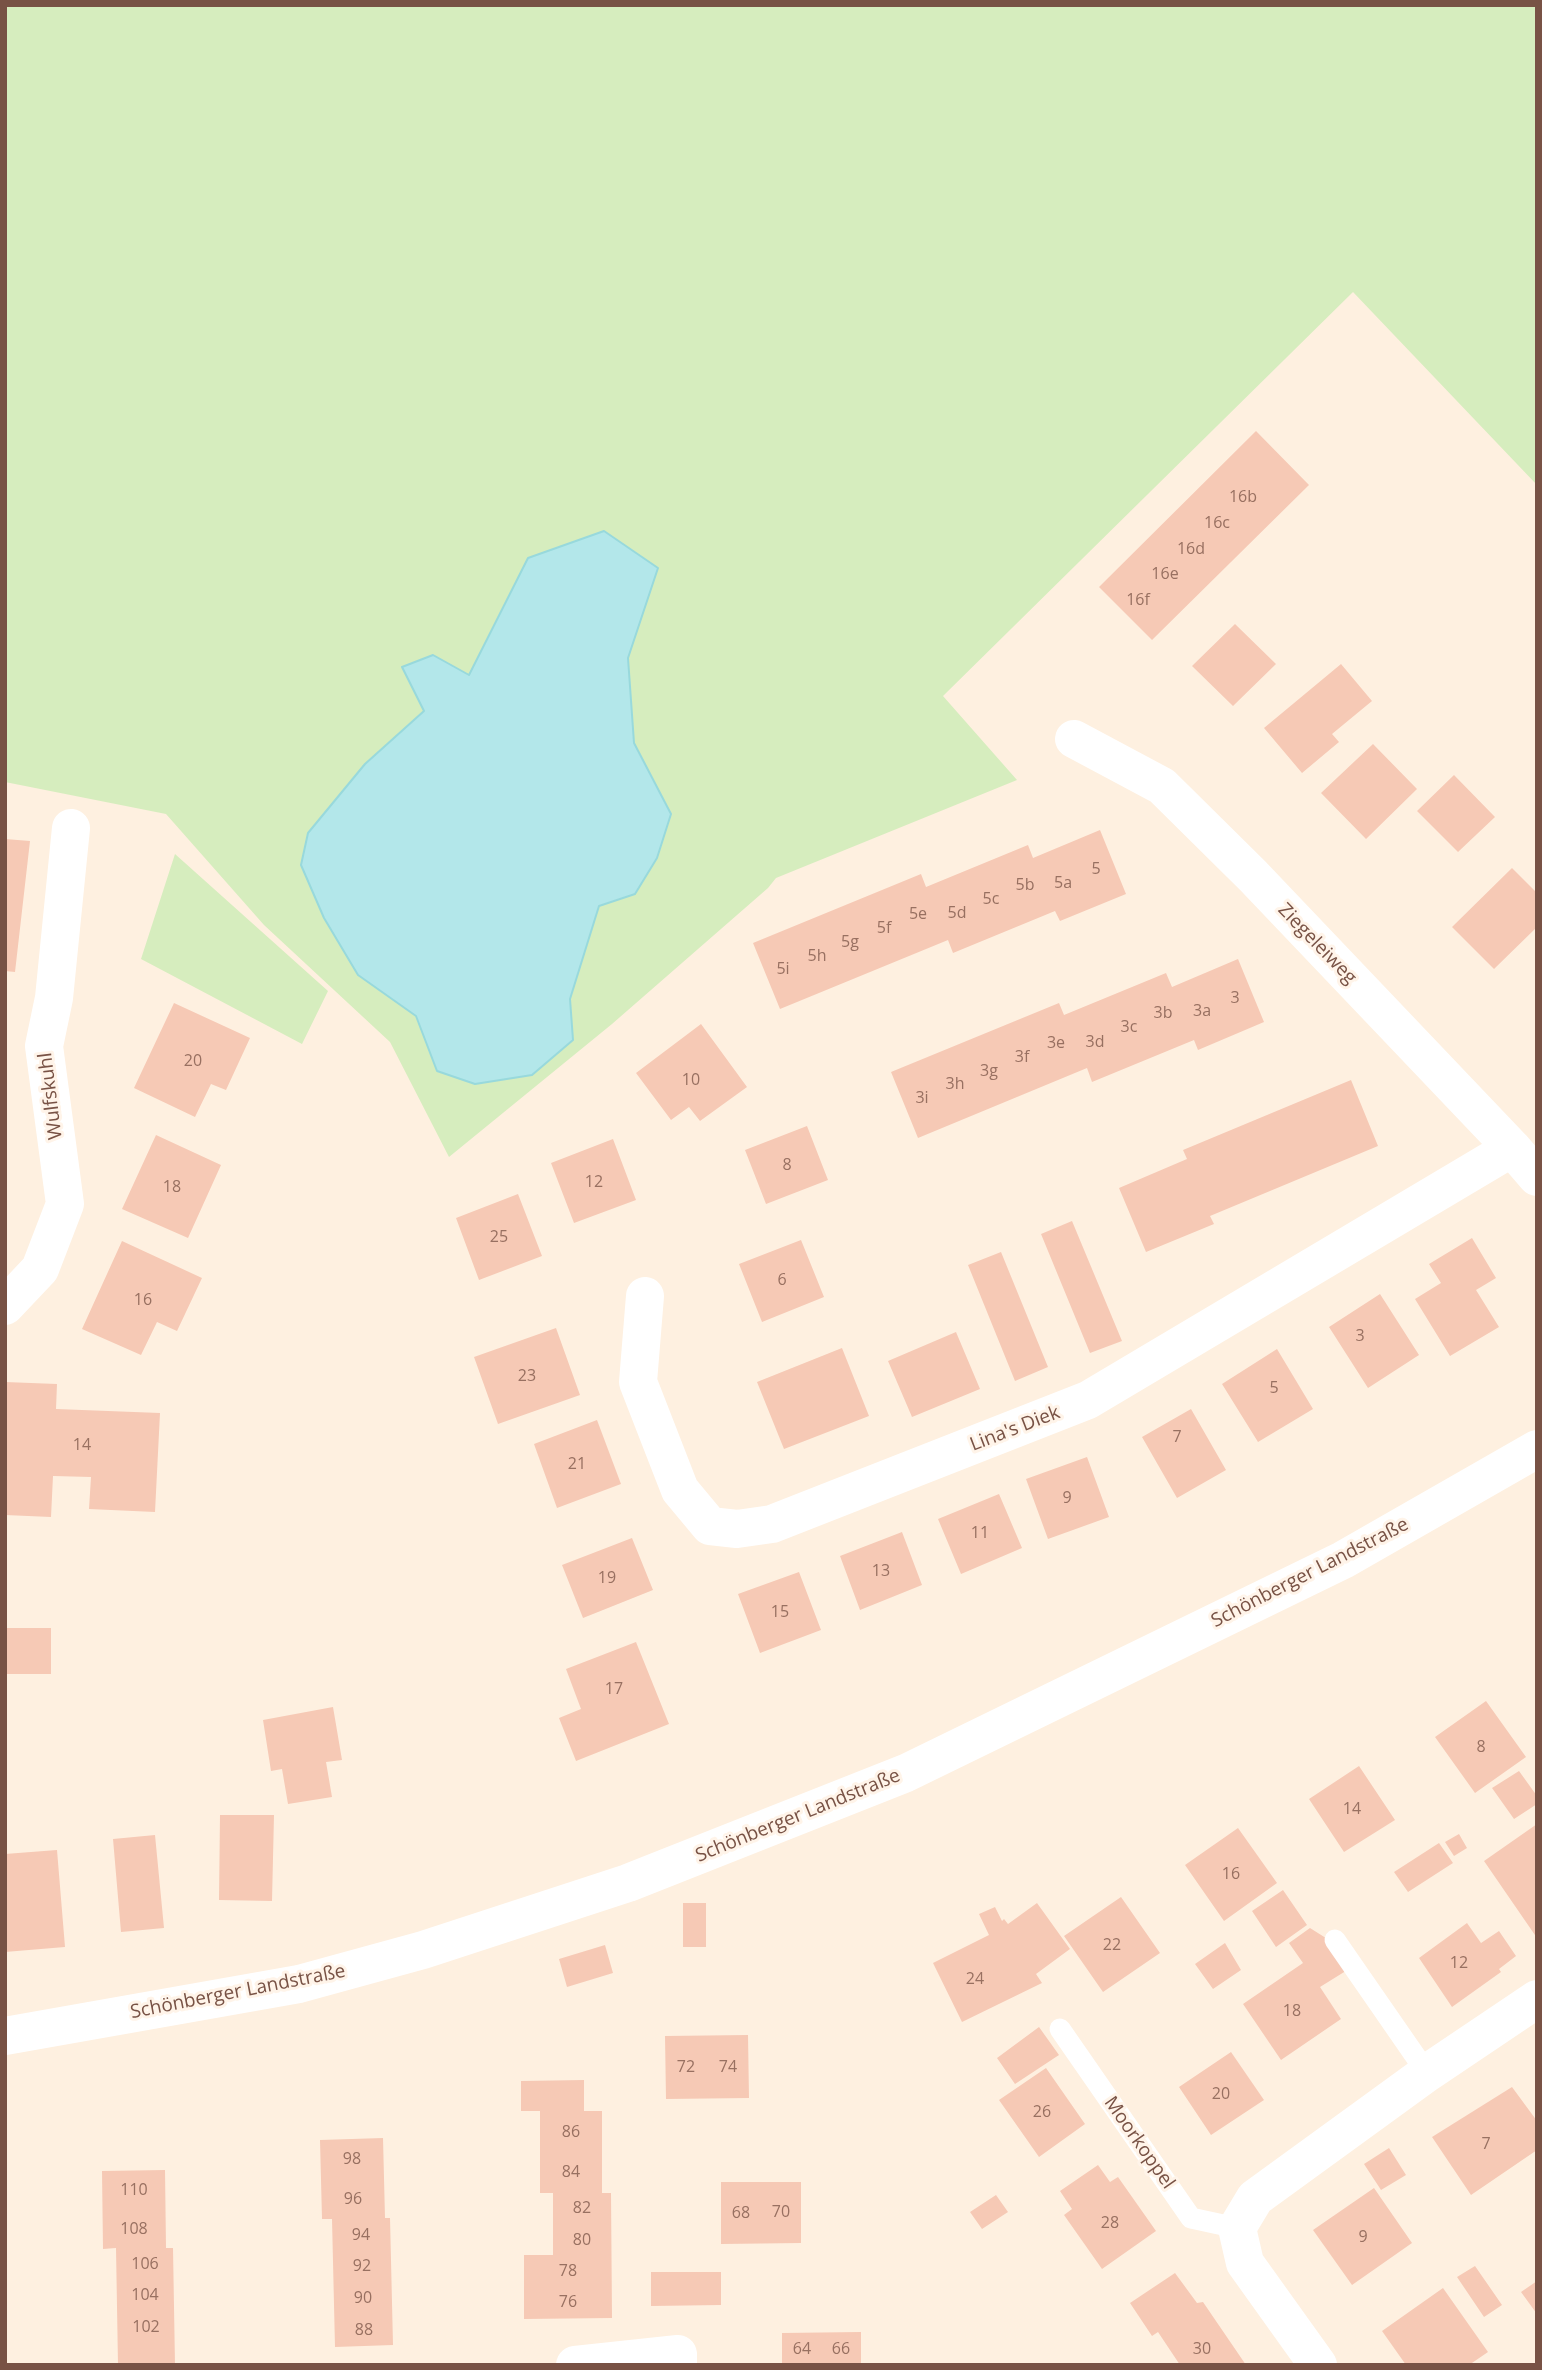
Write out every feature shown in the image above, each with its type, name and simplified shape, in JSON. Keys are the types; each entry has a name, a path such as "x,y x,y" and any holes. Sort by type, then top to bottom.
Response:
{"street":[{"name":"Ziegeleiweg","path":"1074,739 1162,786 1253,876 1513,1148 1537,1177"},
{"name":"Wulfskuhl","path":"5,1306 40,1269 65,1204 44,1046 54,998 71,828"},
{"name":"Lina's Diek","path":"645,1296 638,1382 680,1490 710,1525 737,1529 772,1524 1088,1400 1513,1148"},
{"name":"Schönberger Landstraße","path":"5,2036 299,1984 423,1950 628,1883 906,1773 1343,1560 1537,1450"},
{"path":"1318,2365 1245,2263 1237,2228 1255,2198 1427,2073 1537,1998"},
{"path":"575,2365 677,2354 678,2365"}],"lane":[{"path":"1335,1940 1427,2073"},
{"name":"Moorkoppel","path":"1060,2029 1191,2218 1237,2228"}],"green space":[{"path":"5,5 1537,5 1537,485 1353,292 943,696 1017,780 776,878 768,888 612,1024 449,1157 390,1042 264,925 166,814 5,782","holes":["528,558 658,568 628,658 634,743 671,814 635,894 599,906 570,999 572,1040 437,1071 416,1016 365,764 424,711 402,667 433,655 469,675"]},
{"path":"175,854 328,991 302,1044 141,959"}],"water":[{"path":"604,531 658,568 628,658 634,743 671,814 657,858 635,894 599,906 570,999 573,1040 532,1075 475,1084 437,1071 416,1016 358,975 324,918 301,865 308,833 365,764 424,711 402,667 433,655 469,675 528,558"}],"building":[{"path":"1256,431 1309,485 1152,640 1099,587"},
{"path":"1235,624 1276,664 1233,706 1192,666"},
{"path":"1341,664 1372,701 1332,734 1339,742 1302,773 1264,728"},
{"path":"1373,744 1417,789 1366,839 1321,793"},
{"path":"1454,775 1495,817 1458,852 1417,811"},
{"path":"1100,830 1126,894 1060,921 1055,911 953,953 948,940 780,1009 753,943 921,874 926,887 1028,845 1033,858"},
{"path":"5,839 30,841 15,972 5,971"},
{"path":"1512,868 1537,893 1537,927 1494,969 1452,927"},
{"path":"1238,959 1264,1022 1198,1050 1194,1040 1092,1082 1087,1068 918,1138 891,1072 1059,1003 1064,1015 1166,973 1172,987"},
{"path":"174,1003 250,1038 226,1090 211,1084 195,1117 134,1088"},
{"path":"701,1024 747,1087 700,1121 689,1107 671,1120 636,1073"},
{"path":"1351,1080 1378,1146 1210,1216 1214,1224 1146,1252 1119,1188 1187,1159 1183,1150"},
{"path":"807,1126 828,1180 766,1204 745,1150"},
{"path":"156,1135 221,1165 188,1238 122,1209"},
{"path":"613,1139 636,1200 574,1223 551,1163"},
{"path":"518,1194 542,1256 479,1280 456,1218"},
{"path":"1072,1221 1122,1341 1090,1353 1041,1234"},
{"path":"1472,1238 1496,1278 1476,1290 1499,1327 1450,1356 1415,1299 1441,1283 1429,1264"},
{"path":"801,1240 824,1297 762,1322 739,1264"},
{"path":"122,1241 202,1278 177,1331 157,1322 141,1355 82,1329"},
{"path":"1001,1252 1048,1367 1015,1381 968,1265"},
{"path":"1380,1294 1419,1355 1368,1388 1329,1327"},
{"path":"556,1328 580,1395 498,1424 474,1357"},
{"path":"956,1332 980,1389 912,1417 888,1361"},
{"path":"842,1348 869,1416 784,1449 757,1382"},
{"path":"1277,1349 1313,1409 1258,1442 1222,1384"},
{"path":"5,1382 57,1384 56,1409 160,1413 155,1512 89,1509 91,1477 53,1476 51,1517 5,1515"},
{"path":"1191,1409 1226,1470 1177,1498 1142,1437"},
{"path":"597,1420 621,1484 557,1508 534,1444"},
{"path":"1087,1457 1109,1517 1048,1539 1026,1479"},
{"path":"999,1494 1022,1548 961,1574 938,1519"},
{"path":"902,1532 922,1585 860,1610 840,1556"},
{"path":"632,1538 653,1590 583,1618 562,1565"},
{"path":"799,1572 821,1630 760,1653 738,1594"},
{"path":"5,1628 51,1628 51,1674 5,1674"},
{"path":"636,1642 669,1724 576,1761 559,1718 581,1709 566,1669"},
{"path":"1486,1701 1526,1757 1475,1793 1435,1737"},
{"path":"333,1707 342,1760 326,1762 332,1797 288,1804 282,1769 271,1771 263,1720"},
{"path":"1359,1766 1395,1820 1344,1852 1309,1799"},
{"path":"1519,1771 1537,1796 1537,1804 1514,1819 1492,1788"},
{"path":"220,1815 274,1815 272,1901 219,1900"},
{"path":"1537,1824 1537,1938 1484,1861"},
{"path":"1238,1828 1277,1883 1224,1921 1185,1865"},
{"path":"1459,1834 1467,1848 1454,1856 1445,1842"},
{"path":"155,1835 164,1928 121,1932 113,1839"},
{"path":"1439,1843 1453,1863 1408,1892 1394,1872"},
{"path":"57,1850 65,1947 5,1952 5,1854"},
{"path":"1283,1890 1307,1925 1276,1947 1252,1911"},
{"path":"1121,1897 1160,1953 1103,1992 1064,1936"},
{"path":"683,1903 706,1903 706,1947 683,1947"},
{"path":"1037,1903 1070,1949 1036,1974 1042,1983 962,2022 933,1963 989,1935 979,1914 995,1907 1002,1921 1004,1919 1008,1924"},
{"path":"1467,1923 1481,1943 1499,1931 1516,1956 1499,1969 1501,1972 1452,2007 1419,1958"},
{"path":"1310,1928 1329,1940 1349,1969 1320,1987 1341,2019 1281,2060 1243,2004 1303,1963 1289,1943"},
{"path":"1225,1943 1241,1970 1213,1989 1195,1964"},
{"path":"605,1945 613,1973 567,1987 559,1959"},
{"path":"1039,2027 1059,2055 1015,2084 997,2058"},
{"path":"748,2035 749,2098 666,2099 665,2036"},
{"path":"1231,2052 1264,2100 1211,2135 1179,2087"},
{"path":"1046,2068 1085,2124 1039,2157 999,2100"},
{"path":"584,2080 584,2111 602,2111 602,2193 611,2193 612,2318 524,2319 524,2255 553,2255 553,2193 540,2193 540,2111 521,2111 521,2081"},
{"path":"1512,2087 1537,2121 1537,2150 1471,2195 1432,2137"},
{"path":"383,2138 385,2218 390,2218 393,2345 335,2347 332,2219 322,2219 320,2140"},
{"path":"1389,2148 1406,2175 1381,2190 1364,2164"},
{"path":"1098,2165 1110,2182 1118,2177 1156,2231 1102,2269 1064,2215 1072,2209 1060,2191"},
{"path":"165,2170 166,2248 173,2248 175,2365 118,2365 116,2248 103,2249 102,2171"},
{"path":"721,2182 801,2182 801,2243 721,2244"},
{"path":"1374,2188 1412,2243 1352,2285 1313,2230"},
{"path":"996,2195 1008,2212 982,2229 970,2212"},
{"path":"1475,2266 1502,2305 1484,2317 1457,2277"},
{"path":"651,2272 721,2272 721,2305 651,2306"},
{"path":"1175,2273 1197,2303 1203,2302 1246,2365 1180,2365 1158,2332 1152,2336 1130,2303"},
{"path":"1537,2281 1537,2314 1521,2292"},
{"path":"1443,2288 1488,2352 1469,2365 1406,2365 1382,2331"},
{"path":"861,2332 861,2365 782,2365 782,2333"}]}
